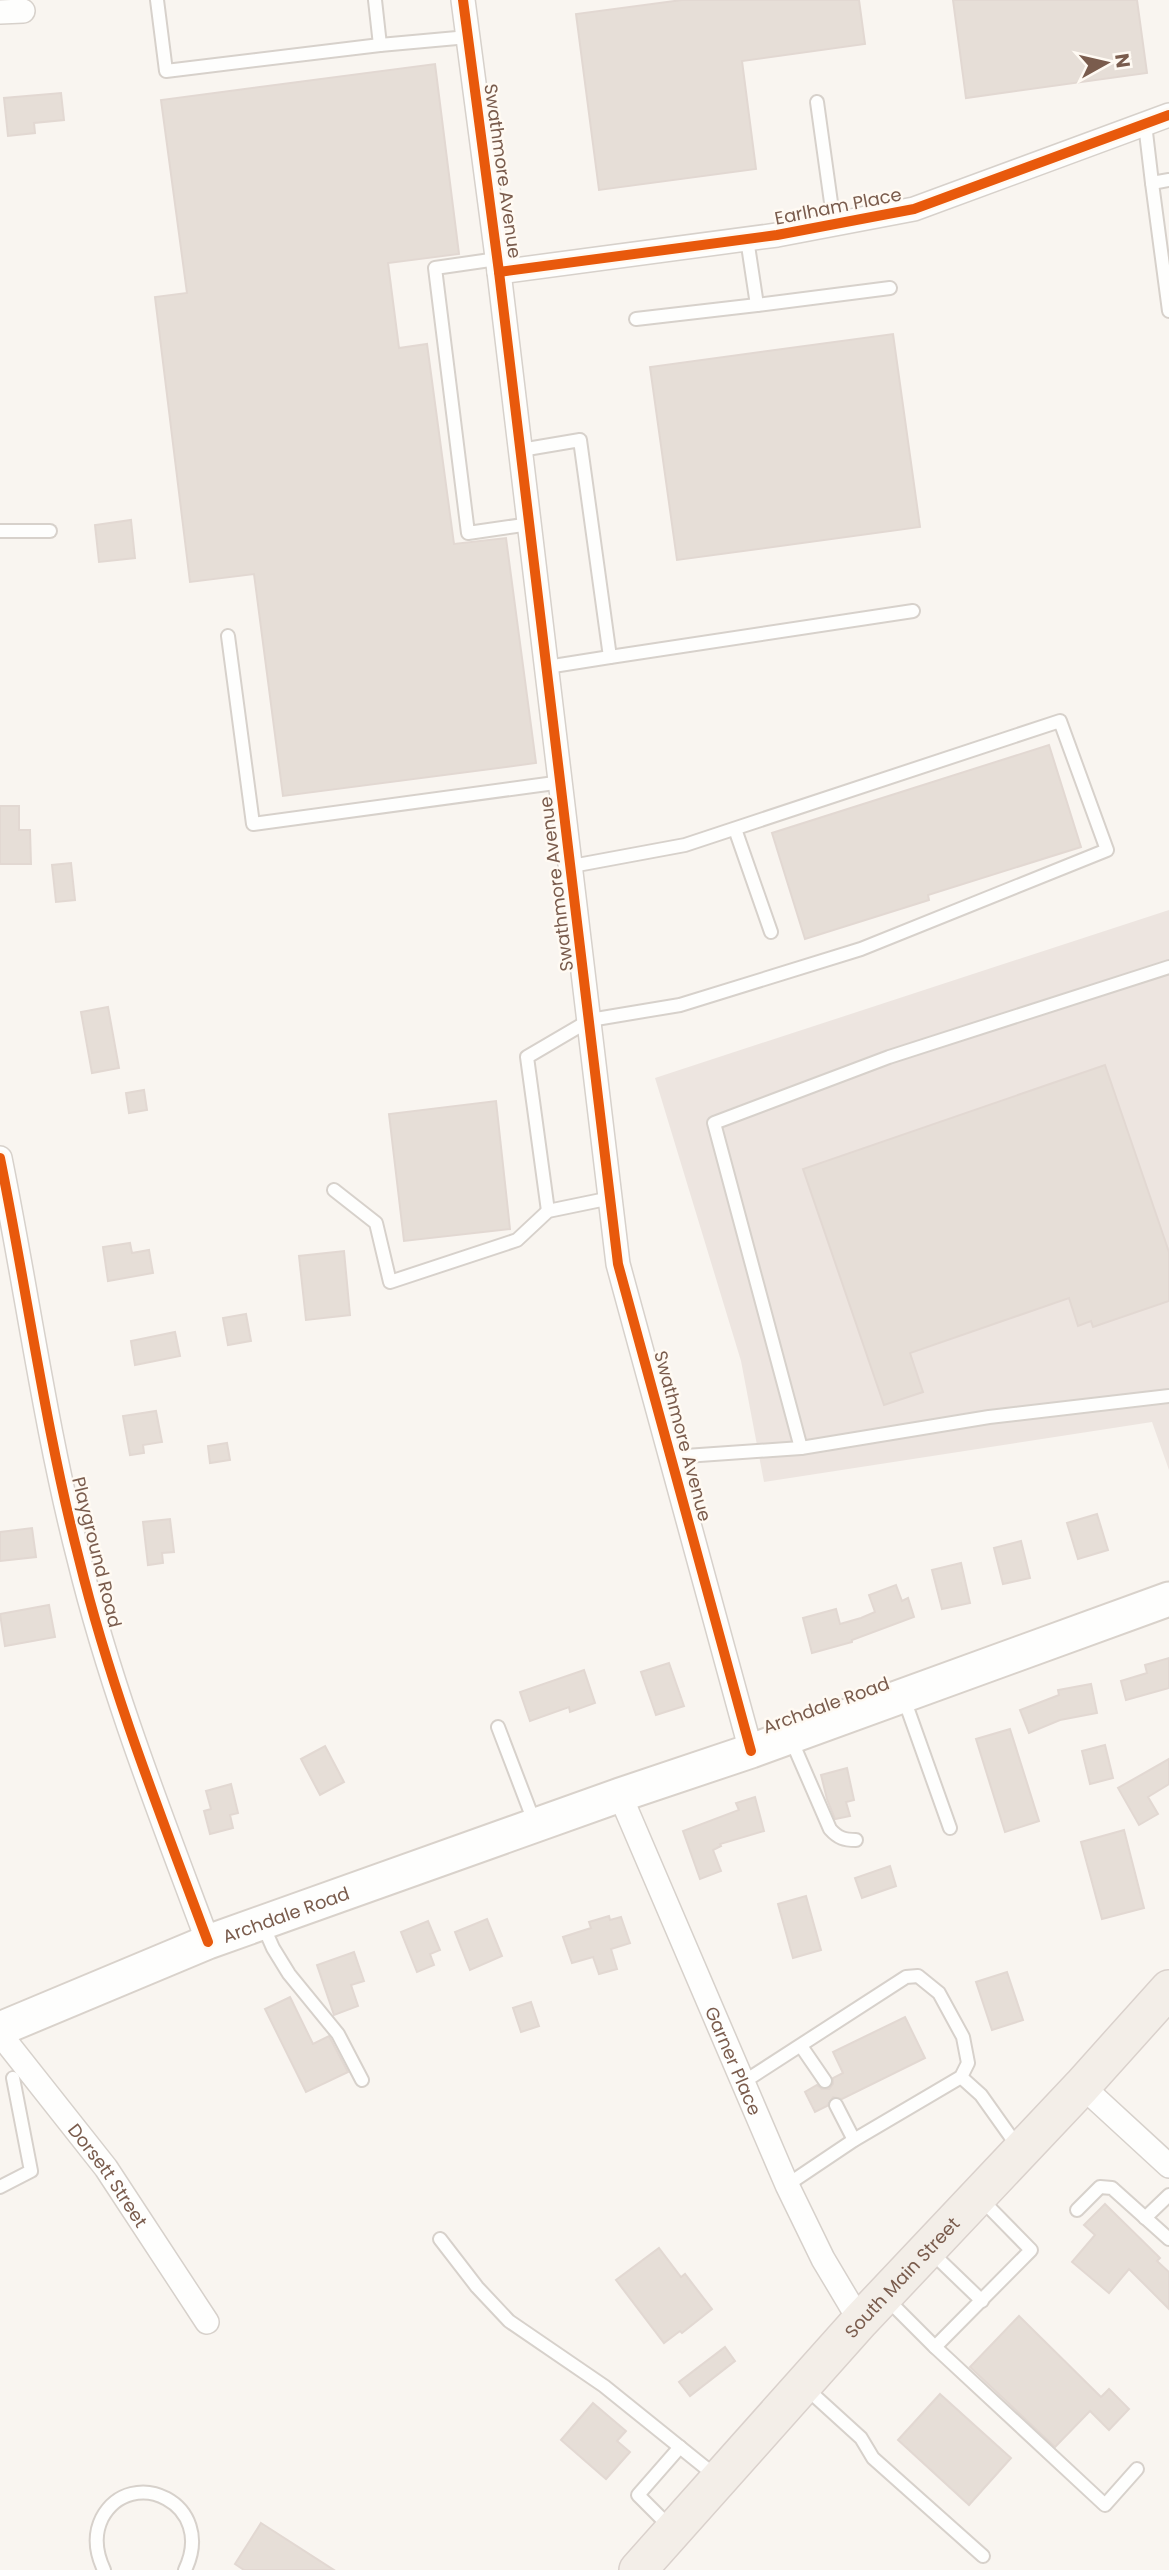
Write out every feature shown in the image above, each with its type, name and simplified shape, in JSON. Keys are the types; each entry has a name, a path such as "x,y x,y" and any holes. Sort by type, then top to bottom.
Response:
{"main road":[{"name":"Archdale Road","path":"0,2032 208,1941 536,1824 751,1751 1169,1599"},
{"name":"South Main Street","path":"639,2570 872,2309 1082,2086 1169,1989"}],"street":[{"name":"Swathmore Avenue","path":"463,0 562,782 618,1264 751,1751"},
{"path":"0,12 23,11"},
{"name":"Earlham Place","path":"498,265 747,239 915,209 1169,115"},
{"name":"Playground Road","path":"0,1158 4,1201 58,1471 79,1561 123,1706 208,1941"},
{"name":"Garner Place","path":"620,1795 742,2083 823,2259 872,2309"},
{"name":"Dorsett Street","path":"0,2032 18,2071 106,2168 207,2322"},
{"path":"1082,2086 1169,2166"}],"lane":[{"path":"157,0 166,71 468,37"},
{"path":"375,0 380,45"},
{"path":"817,102 834,225"},
{"path":"1145,124 1169,311"},
{"path":"1152,183 1169,180"},
{"path":"747,239 757,305"},
{"path":"498,265 435,268 438,294 468,533 530,524"},
{"path":"636,319 890,288"},
{"path":"521,450 580,440 610,657"},
{"path":"0,531 50,531"},
{"path":"547,667 913,611"},
{"path":"228,636 253,824 562,782"},
{"path":"548,1211 527,1057 590,1020 680,1005 861,949 1107,850 1060,721 685,845 572,866"},
{"path":"735,829 771,932"},
{"path":"801,1448 714,1123 889,1057 1169,967"},
{"path":"334,1190 376,1223 390,1282 517,1240 548,1211 611,1198"},
{"path":"671,1457 801,1448 989,1417 1169,1395"},
{"path":"903,1696 950,1828"},
{"path":"498,1727 536,1824"},
{"path":"790,1737 830,1829 845,1840 856,1840"},
{"path":"262,1923 278,1957 338,2034 362,2080"},
{"path":"742,2083 906,1977 918,1976 939,1993 963,2036 968,2063 961,2077 854,2140 787,2185"},
{"path":"801,2046 825,2081"},
{"path":"0,2084 18,2071 31,2171 0,2187"},
{"path":"961,2077 981,2095 1021,2151"},
{"path":"836,2105 854,2140"},
{"path":"1077,2210 1100,2187 1112,2188 1169,2239"},
{"path":"1145,2218 1169,2195"},
{"path":"935,2347 1031,2250 978,2196"},
{"path":"440,2239 477,2287 509,2321 604,2386 720,2479"},
{"path":"928,2250 982,2301"},
{"path":"872,2309 935,2347 1105,2505 1137,2469"},
{"path":"803,2385 861,2438 873,2458 983,2556"},
{"path":"674,2530 638,2495 680,2447"},
{"path":"104,2570 95,2542 98,2526 106,2512 118,2500 134,2494 150,2493 166,2498 180,2508 189,2522 194,2538 192,2554 185,2570"}],"shaded area":[{"path":"1169,910 1169,1470 1152,1422 764,1482 741,1361 655,1078"}],"building":[{"path":"682,0 859,0 865,44 742,61 756,169 599,190 576,14"},
{"path":"953,0 1137,0 1147,73 966,98"},
{"path":"435,64 459,254 388,263 399,348 427,344 454,544 506,538 536,763 283,796 254,574 190,582 155,297 187,293 161,100"},
{"path":"61,93 64,120 34,123 35,133 8,136 4,98"},
{"path":"893,334 920,527 677,560 650,367"},
{"path":"131,520 135,558 99,562 95,525"},
{"path":"1049,745 1081,847 928,895 929,900 805,939 772,833"},
{"path":"0,806 19,806 19,830 30,830 31,864 0,864"},
{"path":"71,863 75,900 56,902 52,865"},
{"path":"108,1007 119,1068 92,1073 81,1012"},
{"path":"1105,1065 1169,1252 1169,1301 1093,1327 1091,1321 1078,1326 1069,1298 910,1353 923,1392 884,1405 803,1169"},
{"path":"144,1090 147,1110 129,1113 126,1093"},
{"path":"496,1101 510,1229 404,1241 389,1114"},
{"path":"130,1243 132,1253 149,1250 153,1273 108,1281 103,1247"},
{"path":"344,1251 350,1315 306,1320 299,1256"},
{"path":"246,1314 251,1341 228,1345 223,1318"},
{"path":"175,1332 180,1356 135,1365 131,1341"},
{"path":"156,1411 162,1442 143,1445 144,1453 130,1455 123,1416"},
{"path":"227,1443 230,1460 210,1463 208,1446"},
{"path":"1097,1514 1108,1550 1078,1559 1067,1523"},
{"path":"170,1519 174,1552 162,1553 163,1563 148,1565 143,1522"},
{"path":"32,1528 36,1557 0,1561 0,1532"},
{"path":"1021,1541 1030,1578 1003,1584 994,1548"},
{"path":"961,1563 970,1603 942,1609 932,1570"},
{"path":"896,1585 902,1601 908,1598 914,1617 852,1642 812,1653 803,1618 836,1609 840,1624 861,1618 875,1612 869,1595"},
{"path":"49,1605 55,1637 5,1646 0,1614"},
{"path":"1169,1658 1169,1688 1126,1700 1121,1681 1147,1673 1145,1665"},
{"path":"669,1663 684,1706 656,1715 641,1672"},
{"path":"584,1670 595,1703 570,1712 569,1707 530,1721 520,1692"},
{"path":"1091,1684 1097,1713 1060,1720 1029,1733 1020,1710 1059,1695 1058,1690"},
{"path":"1010,1729 1039,1821 1005,1832 976,1739"},
{"path":"1105,1745 1113,1778 1090,1784 1082,1751"},
{"path":"325,1746 344,1782 320,1795 301,1759"},
{"path":"1169,1759 1169,1784 1148,1797 1158,1814 1139,1825 1118,1788"},
{"path":"847,1768 854,1800 846,1802 850,1816 835,1819 821,1775"},
{"path":"231,1784 238,1813 230,1815 233,1828 210,1834 204,1811 211,1809 206,1791"},
{"path":"755,1797 764,1831 720,1844 721,1846 713,1850 721,1871 700,1879 683,1831 739,1810 736,1803"},
{"path":"1124,1830 1144,1908 1102,1919 1081,1842"},
{"path":"890,1866 896,1886 862,1898 855,1878"},
{"path":"806,1896 821,1950 793,1958 778,1904"},
{"path":"609,1916 610,1920 621,1917 630,1943 611,1949 617,1969 599,1974 593,1957 572,1963 563,1937 591,1928 589,1922"},
{"path":"487,1919 502,1956 470,1970 455,1932"},
{"path":"428,1921 440,1950 430,1954 434,1965 417,1972 401,1932"},
{"path":"354,1952 364,1981 351,1985 358,2006 334,2015 317,1965"},
{"path":"1007,1972 1023,2020 992,2030 976,1982"},
{"path":"290,1997 313,2044 329,2036 348,2072 306,2092 265,2009"},
{"path":"531,2002 539,2026 521,2032 513,2008"},
{"path":"905,2017 925,2058 842,2099 833,2097 827,2106 815,2112 805,2092 817,2085 822,2089 829,2089 833,2078 843,2073 833,2052"},
{"path":"1105,2204 1160,2258 1157,2261 1169,2272 1169,2309 1129,2269 1109,2293 1072,2262 1095,2235 1084,2225"},
{"path":"659,2248 681,2277 685,2274 712,2309 682,2333 680,2331 664,2343 616,2280"},
{"path":"1019,2316 1101,2397 1109,2389 1129,2409 1109,2430 1090,2411 1055,2447 970,2367"},
{"path":"725,2347 735,2361 690,2396 679,2382"},
{"path":"940,2394 1011,2458 969,2505 898,2440"},
{"path":"593,2403 626,2431 617,2441 630,2452 606,2479 561,2440"},
{"path":"261,2523 334,2570 244,2570 235,2564"}],"cycle path":[{"path":"463,0 499,272 618,1264 751,1751"},
{"path":"499,272 777,235 914,209 1169,115"},
{"path":"0,1158 56,1459 92,1608 138,1752 208,1942"}]}
